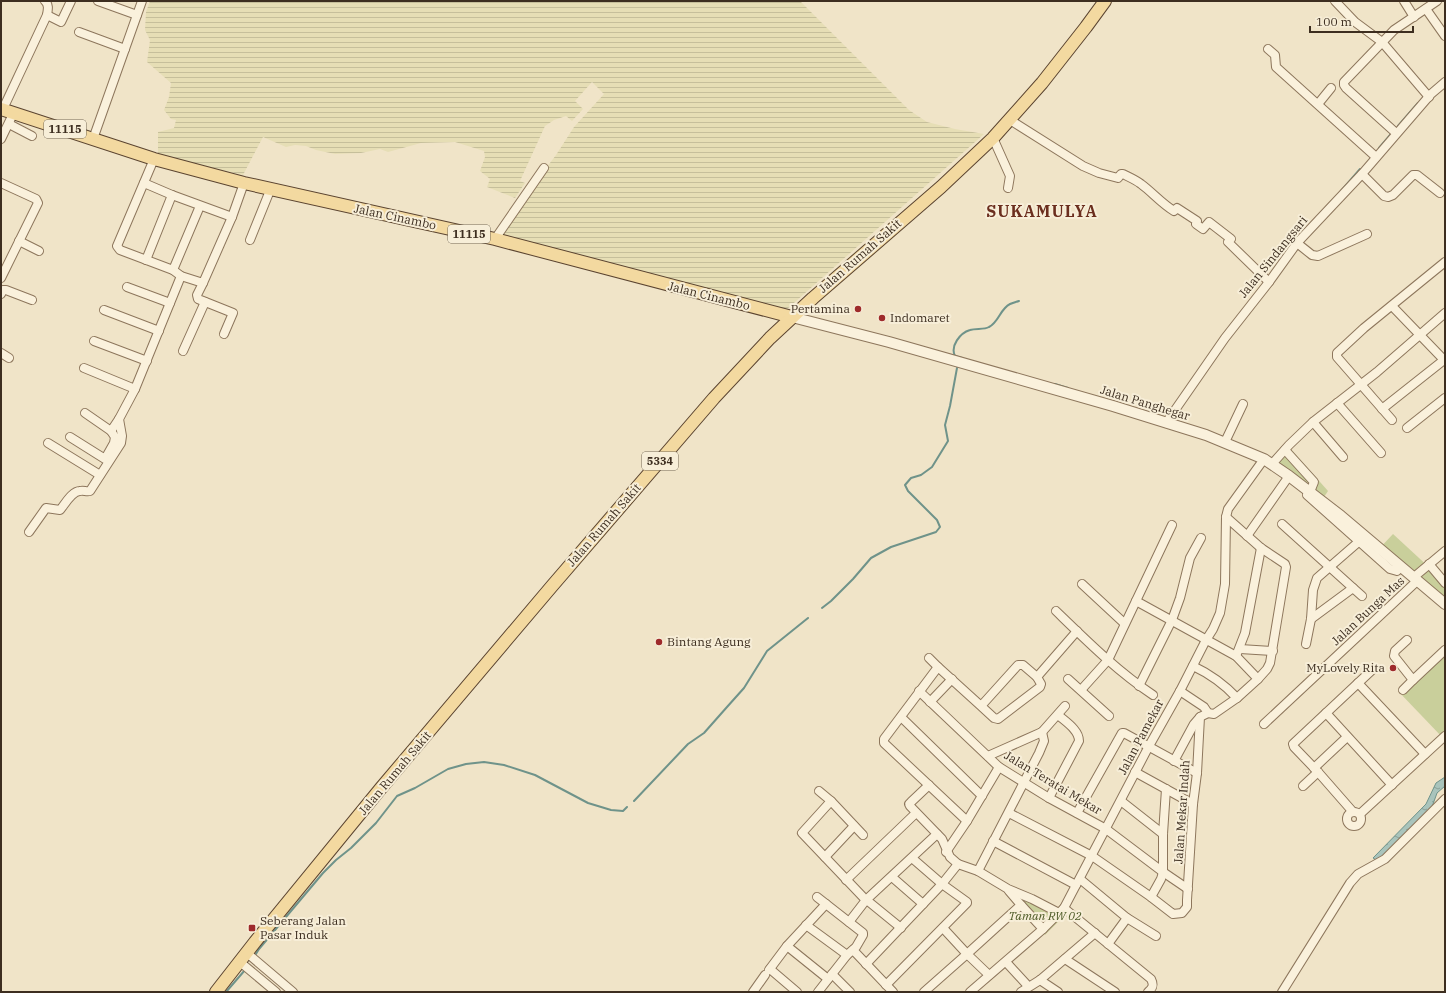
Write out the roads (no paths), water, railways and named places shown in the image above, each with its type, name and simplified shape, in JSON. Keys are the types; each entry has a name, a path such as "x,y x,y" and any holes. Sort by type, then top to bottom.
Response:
{"main road":[{"name":"Jalan Rumah Sakit","path":"216,992 248,961 386,783 552,586 714,398 770,338 813,298 941,187 993,138 1063,57 1105,1"},
{"name":"Jalan Cinambo","path":"7,114 149,157 244,183 495,240 792,318"}],"street":[{"path":"1,139 7,114 47,15 48,8 45,1"},
{"path":"47,15 61,22 71,1"},
{"path":"98,1 137,15"},
{"path":"93,139 142,1"},
{"path":"1335,1 1355,22 1382,42 1429,97"},
{"path":"1404,1 1414,17"},
{"path":"1396,133 1344,85 1345,80 1397,27 1426,10 1437,1"},
{"path":"1426,10 1445,36"},
{"path":"79,32 125,49"},
{"path":"1268,49 1274,54 1276,67 1376,157"},
{"name":"Jalan Sindangsari","path":"1166,423 1225,338 1269,282 1297,243 1362,174 1396,133 1429,97 1445,82"},
{"path":"1318,104 1331,88"},
{"path":"7,114 32,136"},
{"path":"1010,120 1083,166 1099,174 1118,178 1121,174 1123,174 1139,182 1174,211 1177,208 1197,220 1196,224 1204,229 1209,222 1231,239 1228,242 1269,282"},
{"path":"993,138 1010,176 1008,188"},
{"path":"149,157 144,183 117,246 120,250 173,270 181,276 202,283"},
{"path":"495,240 544,168"},
{"path":"1362,174 1384,196 1388,197 1393,195 1413,175 1417,175 1440,193"},
{"path":"1,183 38,201 1,278"},
{"path":"144,183 200,206 232,217"},
{"path":"224,334 233,313 205,302 197,297 232,217 244,183"},
{"path":"250,240 271,188"},
{"path":"146,260 172,195"},
{"path":"173,270 200,206"},
{"path":"1297,243 1312,255 1318,256 1367,234"},
{"path":"19,241 39,251"},
{"path":"1392,420 1337,357 1337,353 1364,328 1445,262"},
{"path":"111,431 135,389 181,276"},
{"path":"127,287 170,303"},
{"path":"2,291 6,290 32,300"},
{"path":"183,351 205,302"},
{"path":"1382,409 1444,360 1421,334 1392,306"},
{"path":"104,310 159,331"},
{"name":"Jalan Pamekar","path":"970,992 1006,962 1062,911 1092,856 1135,772 1213,629 1220,613 1225,584 1226,517 1228,509 1268,462 1285,450 1313,422 1360,385 1445,313"},
{"name":"Jalan Panghegar","path":"792,318 889,342 1113,406 1225,442 1268,462 1289,476 1362,539 1401,567 1445,604"},
{"path":"94,341 147,361"},
{"path":"1,353 9,358"},
{"path":"84,368 135,389"},
{"path":"1407,428 1445,398"},
{"path":"1337,403 1381,453"},
{"path":"1225,442 1242,404"},
{"path":"70,437 105,459 116,437 111,431 85,413"},
{"path":"29,532 46,508 60,510 75,492 90,492 121,443 122,436 119,419"},
{"path":"1313,422 1343,457"},
{"path":"48,443 100,475"},
{"path":"1285,450 1314,482 1315,484 1306,491"},
{"path":"1247,536 1289,476"},
{"path":"1174,761 1194,724 1200,717 1208,713 1214,714 1237,698 1267,669 1273,651 1286,567 1285,564 1261,548 1226,517"},
{"path":"1282,524 1362,596"},
{"path":"1081,690 1108,660 1124,623 1172,525"},
{"path":"1139,686 1172,620 1180,598 1190,558 1201,538"},
{"path":"1306,644 1311,619 1313,590 1317,578 1362,539"},
{"path":"1236,656 1245,633 1261,548"},
{"name":"Jalan Bunga Mas","path":"1264,724 1416,579 1429,564 1445,551"},
{"path":"1429,564 1445,583"},
{"path":"1082,584 1124,623"},
{"path":"1311,619 1353,588"},
{"path":"1136,601 1236,656 1258,679"},
{"path":"1056,611 1108,660 1139,686 1153,695"},
{"path":"1037,677 1077,631"},
{"path":"1407,640 1395,651 1394,656 1413,680"},
{"path":"1240,649 1273,651"},
{"path":"1403,690 1445,650"},
{"path":"929,658 938,667 994,718 998,719 1040,687 1041,684 1037,677 1023,665 1018,665 981,706"},
{"path":"1193,666 1219,681 1237,698"},
{"path":"938,667 884,739 884,743 967,822"},
{"path":"1372,670 1293,744 1294,747 1356,813 1392,785 1445,736"},
{"path":"930,702 952,679"},
{"path":"1068,679 1109,716"},
{"path":"1358,683 1425,754"},
{"name":"Jalan Teratai Mekar","path":"919,691 999,767 1049,798 1106,829 1188,889"},
{"path":"1180,691 1204,707 1208,713"},
{"path":"988,756 1042,732 1058,715 1064,706"},
{"path":"1326,713 1392,785"},
{"path":"1049,798 1079,741 1076,731 1058,715"},
{"path":"900,717 982,796"},
{"name":"Jalan Mekar Indah","path":"1152,897 1173,914 1183,912 1187,907 1200,717"},
{"path":"978,872 1044,741 1042,732"},
{"path":"1077,812 1121,734 1124,733 1197,773"},
{"path":"1303,786 1347,737"},
{"path":"946,852 967,822 999,767"},
{"path":"1135,772 1193,804"},
{"path":"929,785 909,804 937,834 945,845 946,852 950,857 958,864 978,872 1008,889 1062,911 1094,933 1151,979 1153,986 1148,992"},
{"path":"1009,813 1092,856 1152,897 1163,872 1163,834 1166,789"},
{"path":"819,791 831,801 863,835"},
{"path":"1282,992 1350,883 1358,874 1385,859 1445,798"},
{"path":"831,801 802,833 866,900 901,928"},
{"path":"1121,801 1163,834"},
{"path":"846,880 916,812"},
{"path":"825,857 854,826"},
{"path":"849,922 866,900 937,834"},
{"path":"993,841 1078,882 1127,918 1156,936"},
{"path":"886,985 967,903 912,858"},
{"path":"866,964 942,884 958,864"},
{"path":"892,877 923,904"},
{"path":"1008,889 1020,905 1043,929"},
{"path":"817,897 864,935 818,992"},
{"path":"753,992 787,946 826,904"},
{"path":"924,992 1020,905"},
{"path":"1108,944 1127,918"},
{"path":"806,925 866,964 893,992"},
{"path":"943,928 967,954 990,975"},
{"path":"1020,992 1040,980 1094,933"},
{"path":"787,946 850,992"},
{"path":"1064,959 1109,990"},
{"path":"248,961 276,992"},
{"path":"248,961 293,992"},
{"path":"1006,962 1028,986"},
{"path":"768,971 794,991"},
{"path":"1040,980 1058,992"}],"water":[{"path":"1445,777 1445,786 1437,793 1432,807 1378,861 1373,858 1426,804 1436,783"}],"waterway":[{"path":"1398,126 1418,103"},
{"path":"1379,148 1391,134"},
{"path":"1341,191 1360,169"},
{"path":"955,356 955,344 963,334 970,330 989,327 995,322 1007,306 1019,301"},
{"path":"955,356 962,358"},
{"path":"822,608 853,579 871,558 891,547 936,532 940,527 937,520 908,491 905,485 911,478 921,475 932,467 948,441 945,425 957,368"},
{"path":"1055,384 1068,388"},
{"path":"634,801 688,744 704,733 744,688 767,651 808,618"},
{"path":"254,957 259,949 323,873 376,823 397,796 415,788 448,769 466,764 484,762 504,765 535,775 588,803 611,810 623,811 627,807"},
{"path":"226,992 245,970"}],"place":[{"name":"Pertamina","path":"858,309"},
{"name":"Indomaret","path":"882,318"},
{"name":"Bintang Agung","path":"659,642"},
{"name":"MyLovely Rita","path":"1393,668"},
{"name":"Seberang Jalan Pasar Induk","path":"252,928"}],"district":[{"name":"SUKAMULYA","path":"1042,211"}],"park label":[{"name":"Taman RW 02","path":"1045,916"}]}
